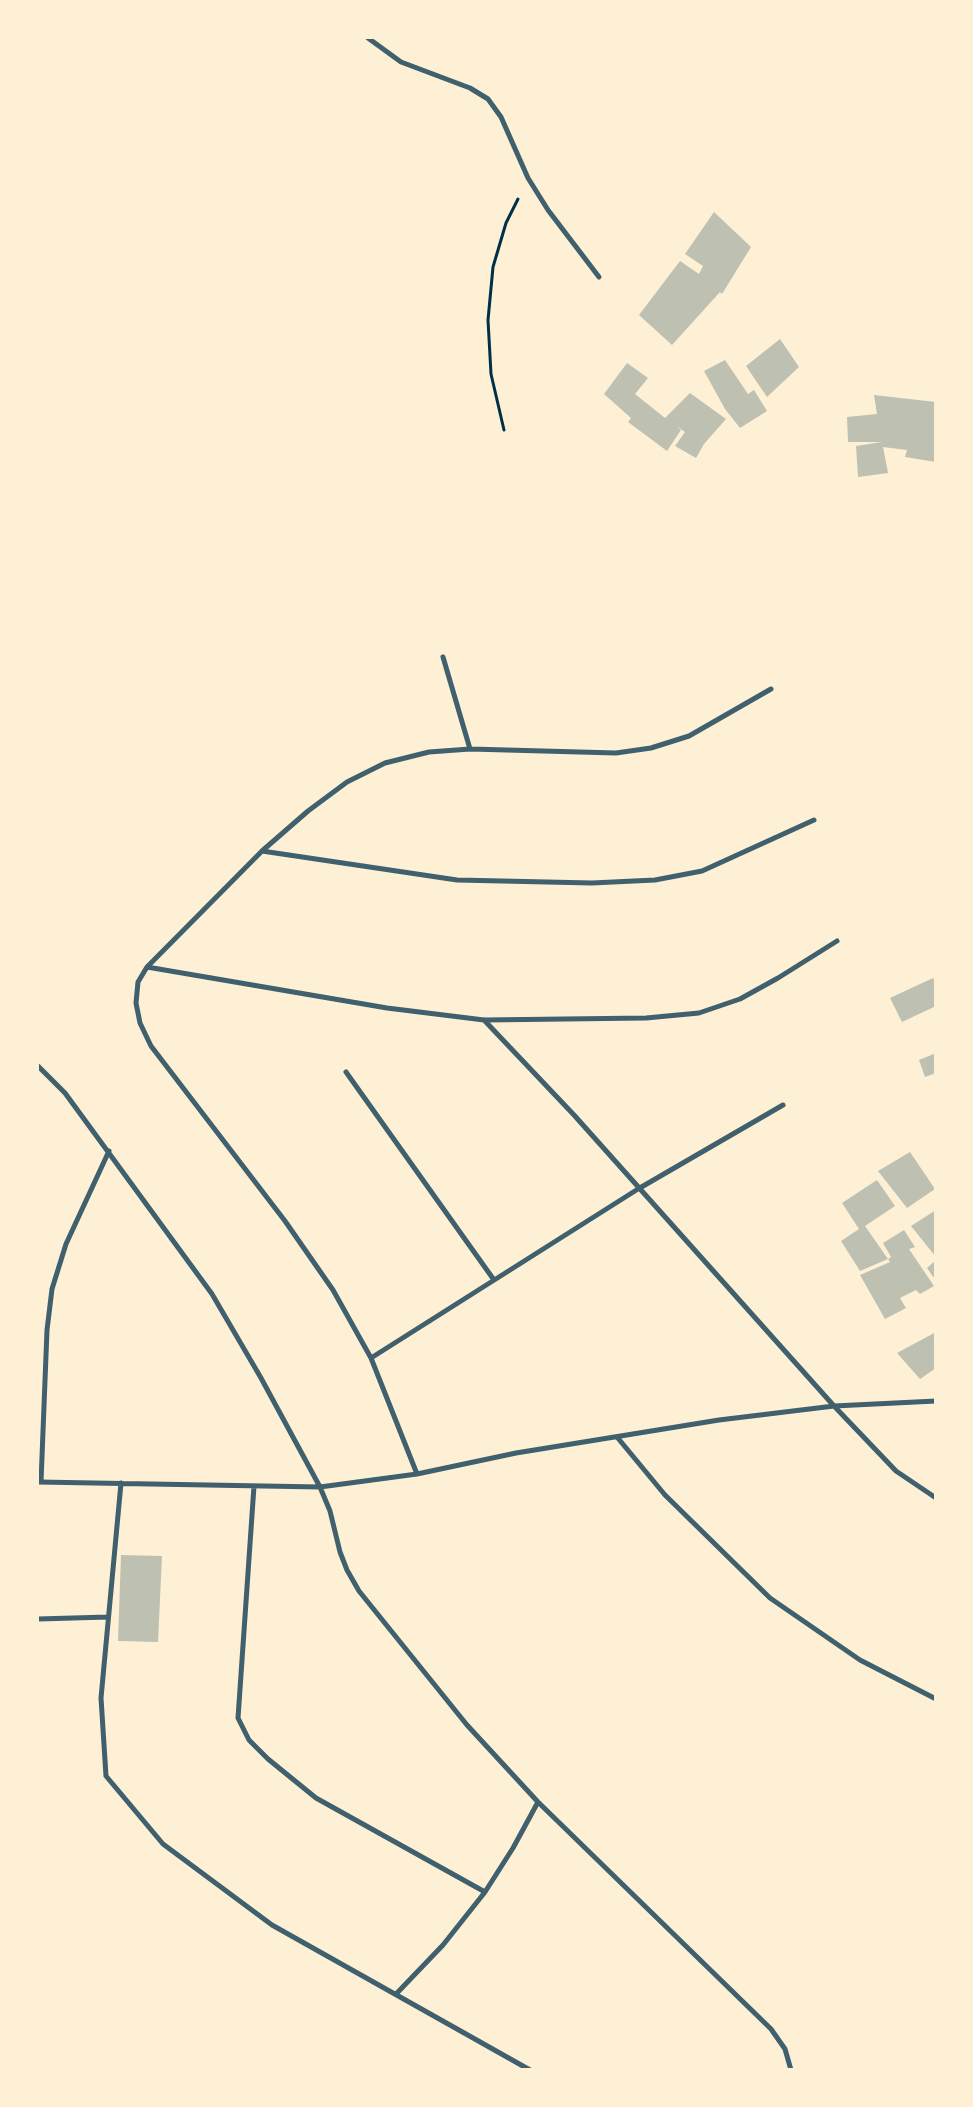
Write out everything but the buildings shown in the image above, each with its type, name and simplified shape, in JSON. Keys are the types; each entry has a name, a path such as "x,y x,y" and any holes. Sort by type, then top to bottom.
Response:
{"street":[{"path":"368,38 402,62 470,88 488,99 501,116 528,178 548,210 599,277"},
{"path":"443,657 470,749"},
{"path":"417,1474 371,1358 333,1290 284,1221 152,1046 140,1023 136,1003 138,982 147,967 262,851 308,811 348,782 385,763 429,752 470,749 616,753 651,748 689,736 771,689"},
{"path":"262,851 457,880 592,883 655,880 702,871 814,820"},
{"path":"147,967 387,1008 484,1020 646,1018 699,1012 740,999 778,978 838,940"},
{"path":"484,1020 574,1115 638,1189 834,1406 896,1471 936,1498"},
{"path":"38,1066 65,1093 212,1294 261,1378 320,1487 330,1511 340,1552 347,1570 359,1591 467,1725 538,1802 771,2030 785,2049 791,2070"},
{"path":"346,1072 494,1280"},
{"path":"371,1358 638,1189 783,1105"},
{"path":"109,1152 66,1244 52,1289 47,1330 39,1482 320,1487 417,1474 516,1454 719,1420 834,1406 936,1400"},
{"path":"617,1437 665,1495 770,1598 860,1660 936,1700"},
{"path":"121,1483 101,1698 106,1776 163,1844 272,1925 530,2070"},
{"path":"254,1486 238,1718 249,1740 268,1760 316,1798 485,1892"},
{"path":"38,1619 108,1617"},
{"path":"397,1994 443,1944 485,1892 513,1848 538,1802"}],"path":[{"path":"504,430 491,374 488,320 493,267 506,223 528,178"}]}
